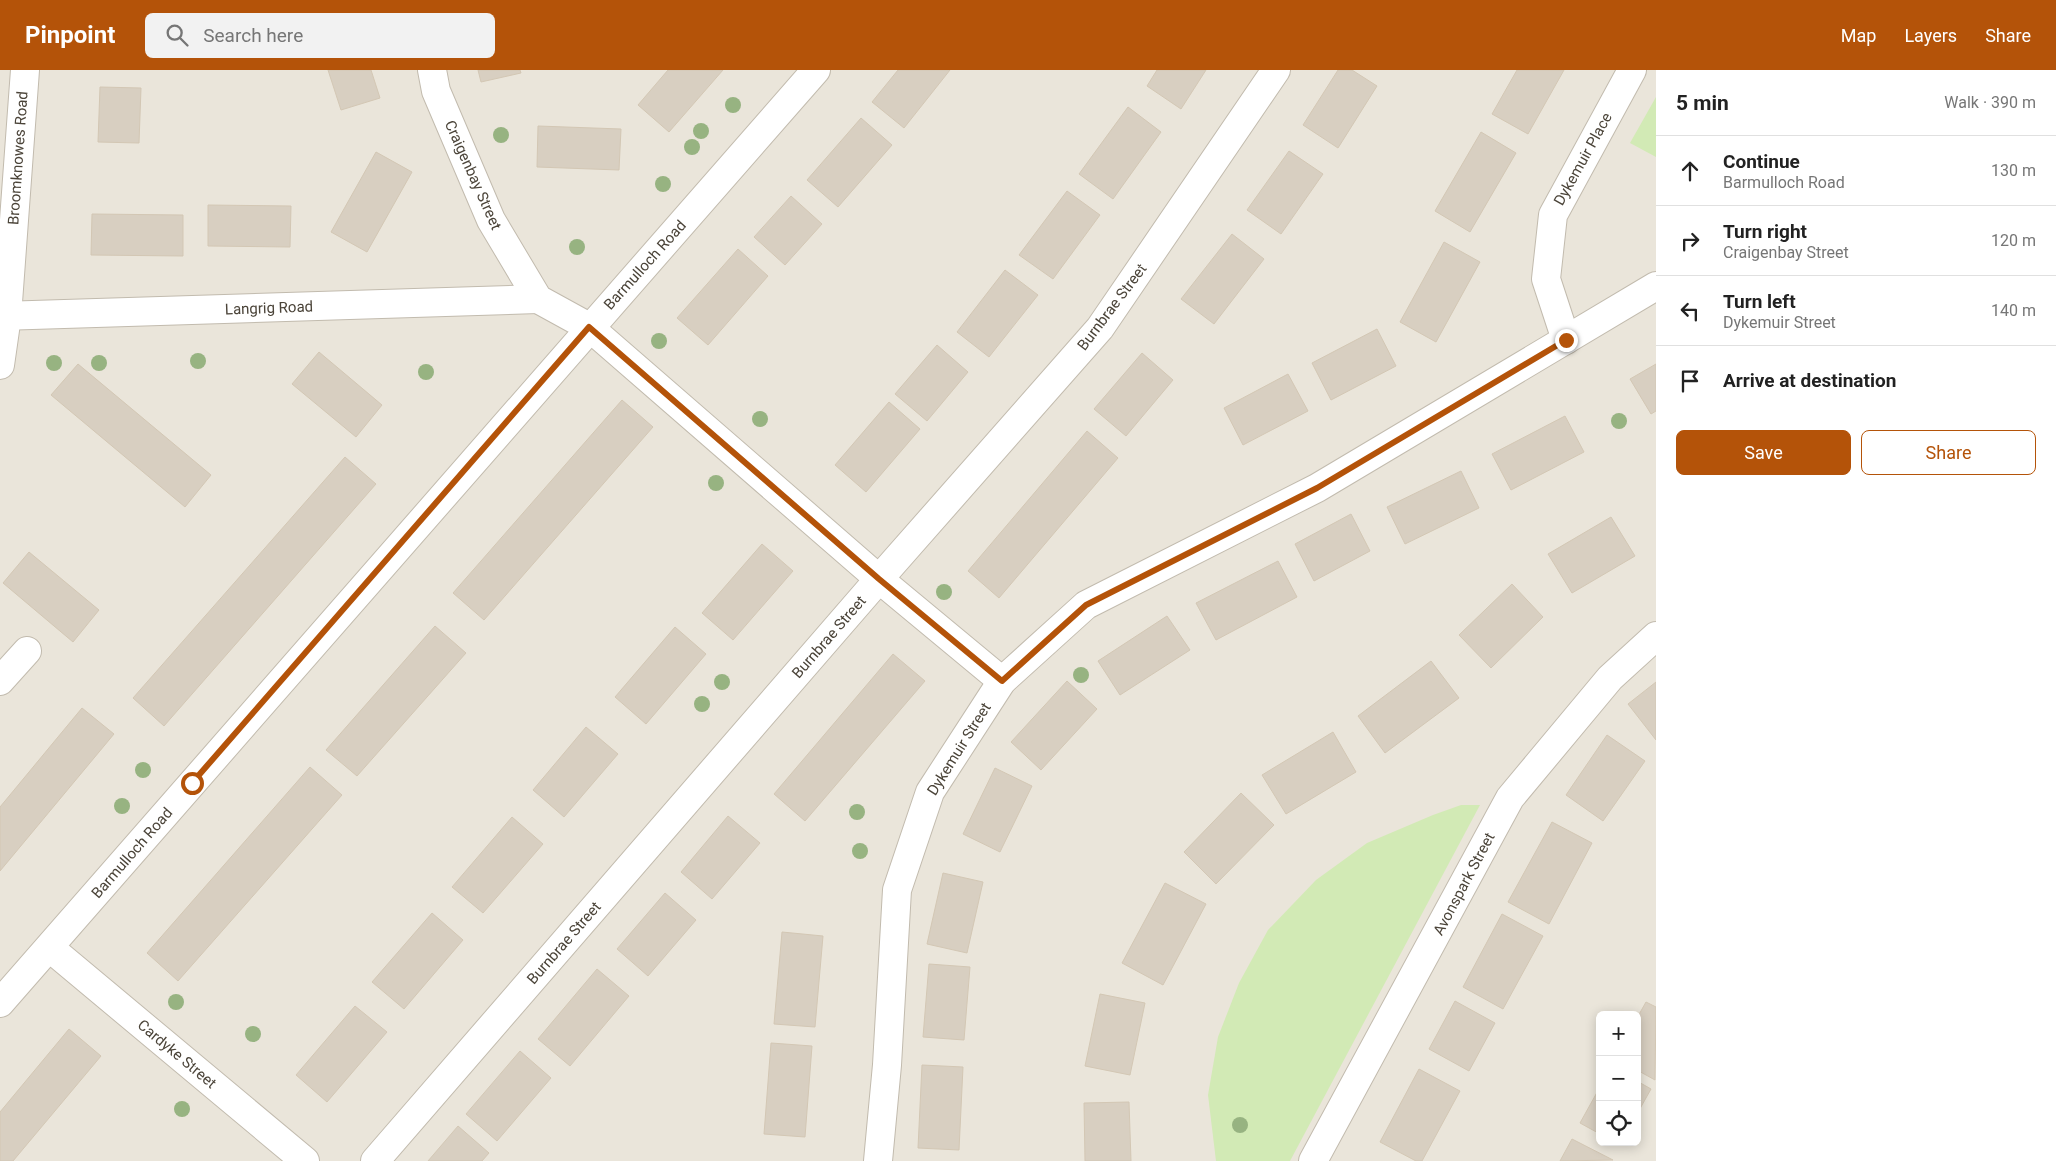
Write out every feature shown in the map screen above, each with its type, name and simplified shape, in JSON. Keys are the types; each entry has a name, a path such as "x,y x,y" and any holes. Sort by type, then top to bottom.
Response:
{"street":[{"name":"Broomknowes Road","path":"0,366 25,70"},
{"name":"Craigenbay Street","path":"432,70 436,91 491,220 538,299"},
{"name":"Barmulloch Road","path":"0,1003 50,948 589,327 816,70"},
{"name":"Burnbrae Street","path":"375,1161 879,579 1100,328 1276,70"},
{"name":"Dykemuir Place","path":"1566,340 1546,279 1553,215 1632,70"},
{"name":"Dykemuir Street","path":"878,1161 887,1065 897,890 930,792 1002,681 1086,605 1317,488 1656,286"},
{"name":"Langrig Road","path":"4,316 538,299"},
{"path":"538,299 589,327 879,579 1002,681"},
{"name":"Avonspark Street","path":"1313,1161 1510,798 1610,678 1656,636"},
{"path":"0,681 27,650"},
{"name":"Cardyke Street","path":"50,948 305,1161"}],"shaded area":[{"path":"0,70 1656,70 1656,1161 0,1161"}],"green space":[{"path":"1656,97 1656,157 1630,143"},
{"path":"1461,805 1480,805 1290,1161 1216,1161 1208,1095 1218,1037 1239,983 1268,930 1316,880 1367,843"}],"building":[{"path":"328,70 371,70 380,98 341,110"},
{"path":"478,70 520,70 521,73 481,82"},
{"path":"668,70 723,70 669,132 638,105"},
{"path":"898,70 950,70 904,128 872,102"},
{"path":"1157,70 1206,70 1181,109 1147,86"},
{"path":"1338,70 1352,70 1377,86 1338,148 1303,125"},
{"path":"1517,70 1564,70 1528,134 1492,114"},
{"path":"100,87 141,88 139,143 98,142"},
{"path":"1128,107 1161,132 1113,199 1079,174"},
{"path":"861,118 892,145 838,207 807,180"},
{"path":"538,126 621,129 619,170 537,167"},
{"path":"1481,132 1516,153 1470,232 1435,211"},
{"path":"1289,151 1323,174 1281,234 1247,210"},
{"path":"376,152 412,172 367,252 331,232"},
{"path":"1067,191 1100,215 1053,279 1019,255"},
{"path":"791,196 822,224 785,265 754,237"},
{"path":"208,205 291,206 290,247 208,246"},
{"path":"92,214 183,215 183,256 91,255"},
{"path":"1232,234 1264,259 1214,324 1181,299"},
{"path":"1444,242 1480,262 1436,342 1400,322"},
{"path":"738,249 768,276 708,345 677,318"},
{"path":"1005,270 1038,295 989,357 957,332"},
{"path":"1377,329 1396,366 1331,400 1312,363"},
{"path":"937,345 968,372 927,421 895,394"},
{"path":"319,352 382,405 356,437 292,384"},
{"path":"1142,353 1173,380 1126,436 1094,409"},
{"path":"78,364 211,475 185,507 51,395"},
{"path":"1656,364 1656,411 1651,414 1630,379"},
{"path":"1288,374 1308,411 1243,445 1224,408"},
{"path":"622,400 653,427 484,620 453,593"},
{"path":"889,402 920,429 866,492 835,465"},
{"path":"1565,416 1584,452 1511,490 1492,454"},
{"path":"1087,431 1118,458 999,598 968,571"},
{"path":"345,457 376,484 164,726 133,698"},
{"path":"1461,471 1479,508 1405,544 1387,507"},
{"path":"1351,514 1370,551 1314,581 1295,544"},
{"path":"1611,517 1635,556 1572,593 1548,554"},
{"path":"762,544 793,571 733,640 702,613"},
{"path":"29,552 99,610 73,642 3,583"},
{"path":"1278,561 1297,597 1216,640 1196,603"},
{"path":"1512,584 1543,617 1491,668 1459,635"},
{"path":"1167,616 1190,650 1120,695 1098,661"},
{"path":"435,626 466,653 357,776 326,750"},
{"path":"675,627 706,654 646,724 615,697"},
{"path":"893,654 925,681 805,821 774,794"},
{"path":"1431,661 1459,698 1385,753 1358,716"},
{"path":"1067,681 1097,709 1041,770 1011,742"},
{"path":"1656,682 1656,740 1628,704"},
{"path":"82,708 114,734 0,871 0,807"},
{"path":"586,727 618,754 564,817 533,790"},
{"path":"1333,732 1356,772 1286,814 1262,775"},
{"path":"1607,735 1645,761 1603,821 1566,795"},
{"path":"310,767 342,795 178,981 147,953"},
{"path":"995,768 1032,786 1000,852 963,834"},
{"path":"1241,793 1274,825 1216,884 1184,852"},
{"path":"728,816 760,843 712,899 681,872"},
{"path":"512,817 543,844 483,913 452,887"},
{"path":"1552,822 1592,843 1549,924 1508,902"},
{"path":"943,873 983,882 967,953 927,944"},
{"path":"1165,883 1206,904 1163,985 1122,963"},
{"path":"665,893 696,920 648,976 617,949"},
{"path":"432,913 463,940 404,1009 372,982"},
{"path":"1502,914 1543,936 1503,1009 1463,987"},
{"path":"782,932 823,936 815,1027 774,1024"},
{"path":"929,964 970,967 964,1040 923,1037"},
{"path":"597,969 629,996 570,1066 538,1039"},
{"path":"1100,994 1145,1003 1130,1075 1085,1066"},
{"path":"1455,1001 1495,1023 1469,1071 1429,1049"},
{"path":"1646,1002 1656,1007 1655,1080 1641,1072 1641,1011"},
{"path":"355,1006 387,1032 327,1102 296,1075"},
{"path":"69,1029 101,1056 13,1161 0,1161 0,1112"},
{"path":"771,1043 812,1046 805,1137 764,1134"},
{"path":"520,1051 551,1078 497,1141 466,1114"},
{"path":"922,1065 963,1067 959,1150 918,1148"},
{"path":"1419,1069 1460,1091 1422,1161 1416,1161 1380,1142"},
{"path":"1641,1083 1651,1089 1641,1107"},
{"path":"1596,1094 1596,1132 1580,1123"},
{"path":"1129,1102 1131,1161 1085,1161 1084,1103"},
{"path":"458,1126 489,1153 482,1161 428,1161"},
{"path":"1572,1139 1613,1160 1560,1161"}],"route":[{"path":"192,783 589,327 879,579 1002,681 1086,605 1317,488 1566,340"}]}
